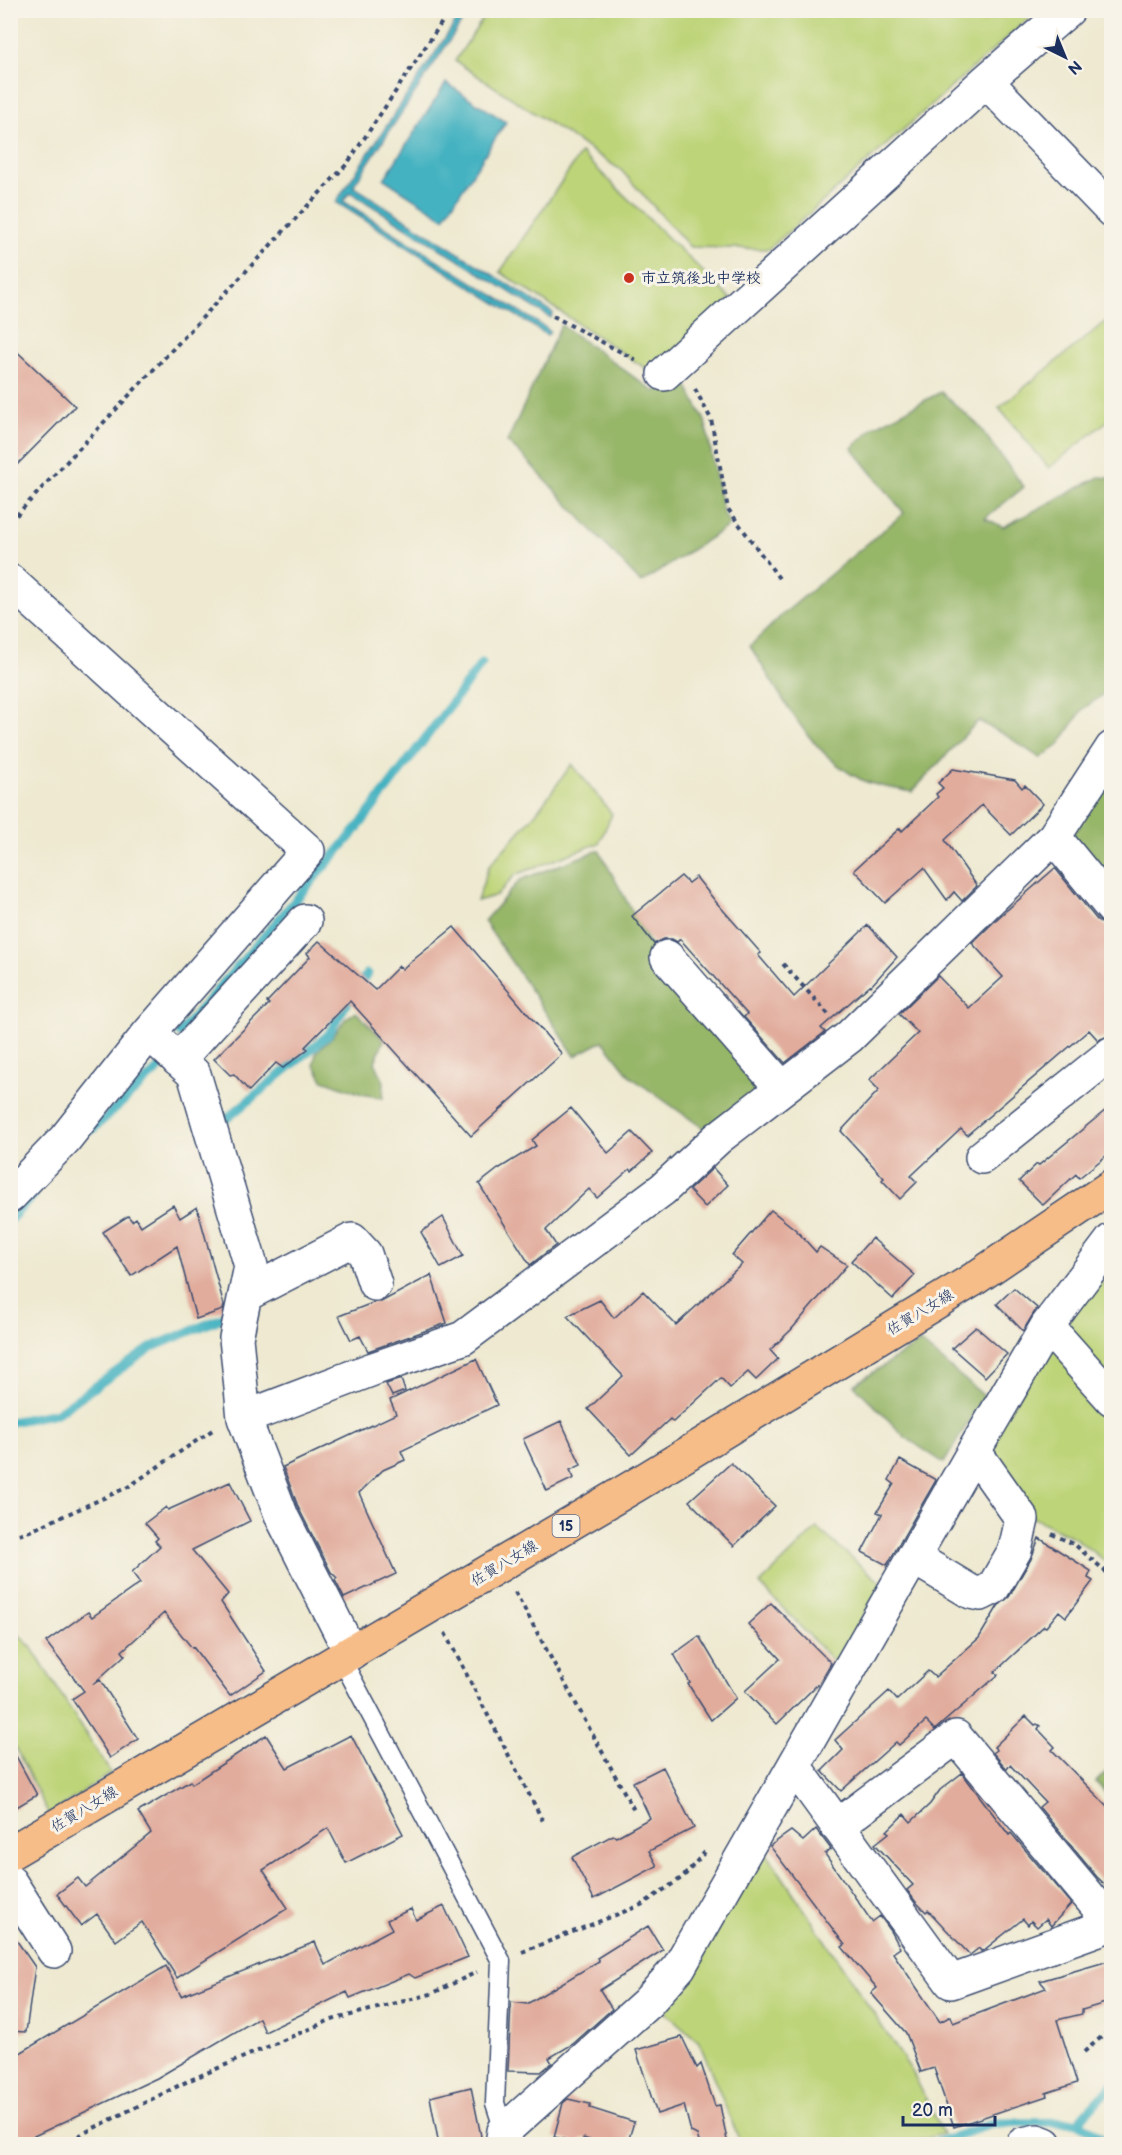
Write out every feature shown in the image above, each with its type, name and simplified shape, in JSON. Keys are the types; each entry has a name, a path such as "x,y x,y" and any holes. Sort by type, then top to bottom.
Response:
{"main road":[{"name":"佐賀八女線","path":"10,1853 636,1485 951,1294 1112,1186"}],"street":[{"path":"672,366 986,81 1068,10"},
{"path":"986,81 1112,211"},
{"path":"10,581 308,851 149,1033 65,1139 10,1196"},
{"path":"244,1418 463,1338 663,1189 718,1138 849,1037 1054,837 1112,748"},
{"path":"1054,837 1112,908"},
{"path":"178,1060 305,921"},
{"path":"667,957 782,1088"},
{"path":"149,1033 194,1074 251,1266 236,1338 244,1418 282,1517 346,1656"},
{"path":"982,1157 1112,1053"},
{"path":"245,1295 352,1240 365,1254 375,1284"},
{"path":"503,2138 647,2003 679,1967 1047,1326 1112,1240"},
{"path":"1047,1326 1112,1399"},
{"path":"913,1557 971,1592 981,1594 993,1588 1016,1550 1022,1520 974,1451"},
{"path":"794,1766 837,1826 951,1982 1112,1924 956,1737 837,1826"},
{"path":"10,1882 54,1951"},
{"path":"1023,2145 1037,2141 1045,2145"}],"lane":[{"path":"346,1656 501,1961 495,2103 503,2138"}],"path":[{"path":"10,522 347,164 450,10"},
{"path":"553,316 672,366 711,419 728,509 781,581"},
{"path":"783,964 849,1037"},
{"path":"10,1536 30,1531 128,1487 227,1420 244,1418"},
{"path":"1022,1520 1074,1545 1112,1577"},
{"path":"514,1590 635,1812"},
{"path":"445,1632 543,1821"},
{"path":"62,2145 188,2081 318,2026 431,1994 501,1961 641,1905 683,1877 712,1845"},
{"path":"1084,2052 1112,2028"}],"green space":[{"path":"488,11 1037,11 769,249 690,247 621,170 455,61"},
{"path":"581,153 731,299 651,372 500,272"},
{"path":"1111,317 1111,418 1049,468 999,408"},
{"path":"561,325 655,392 680,372 705,421 723,513 730,525 641,583 523,456 507,442"},
{"path":"941,392 978,425 1024,487 985,518 1003,527 1099,477 1111,478 1111,689 1083,709 1058,746 1040,758 1007,736 978,721 912,792 862,780 843,769 826,755 797,721 750,646 782,615 904,513 852,448 874,427"},
{"path":"572,764 612,814 599,843 515,875 497,895 477,901 489,866 536,813"},
{"path":"1111,774 1111,884 1067,834"},
{"path":"599,850 656,955 772,1084 710,1133 631,1077 603,1041 575,1056 484,921 520,880"},
{"path":"356,1012 384,1040 375,1062 384,1082 383,1098 362,1094 323,1080 314,1064 316,1052 333,1036 346,1018"},
{"path":"1097,1277 1111,1293 1111,1566 1075,1538 1025,1514 981,1453"},
{"path":"920,1342 984,1396 944,1463 905,1437 854,1385"},
{"path":"817,1528 881,1583 837,1665 760,1584"},
{"path":"10,1626 31,1647 111,1773 49,1815 11,1739"},
{"path":"1111,1767 1111,1799 1096,1782"},
{"path":"760,1843 913,2073 943,2134 902,2144 741,2144 699,2042 665,2012 691,1975"}],"water":[{"path":"463,11 469,11 353,186 553,313 551,318 350,192 343,201 546,328 550,332 547,335 336,202"},
{"path":"446,83 506,122 444,218 384,179"}],"building":[{"path":"10,345 75,406 10,472"},
{"path":"953,769 1015,780 1022,788 1025,785 1043,804 1011,835 982,805 945,840 977,886 962,901 954,892 947,900 924,868 885,903 854,870 900,828 902,831 938,797 936,794 943,788 938,783"},
{"path":"1055,868 1097,920 1112,930 1112,1035 1098,1040 1089,1030 967,1135 961,1129 911,1176 917,1182 900,1199 841,1131 879,1090 869,1080 918,1033 899,1014 938,976 969,1008 1003,977 972,943"},
{"path":"681,876 688,883 696,877 761,953 758,955 794,997 868,925 897,957 871,986 821,1028 825,1032 785,1063 744,1017 747,1014 680,939 677,942 664,939 654,944 632,916"},
{"path":"454,927 562,1054 471,1136 350,1001 305,1047 308,1049 283,1068 276,1063 249,1091 234,1074 230,1075 214,1059 269,1004 267,1002 310,957 307,953 319,941 375,990 399,966 402,969"},
{"path":"1112,1105 1112,1151 1079,1178 1076,1174 1043,1205 1019,1181"},
{"path":"571,1108 608,1153 632,1132 652,1153 597,1198 589,1189 546,1230 556,1245 530,1265 479,1184 498,1169 536,1146 532,1140"},
{"path":"713,1168 728,1185 705,1207 689,1190"},
{"path":"173,1205 180,1218 197,1207 224,1305 223,1310 196,1319 177,1246 131,1276 103,1232 128,1216 132,1221 136,1218 141,1226"},
{"path":"771,1210 796,1230 816,1252 820,1247 847,1265 791,1330 770,1350 778,1359 756,1380 748,1372 730,1388 721,1378 673,1422 670,1419 631,1455 588,1409 623,1376 567,1316 600,1300 614,1318 643,1291 676,1325 742,1264 732,1255"},
{"path":"443,1217 463,1256 441,1268 421,1232"},
{"path":"872,1238 915,1275 893,1299 851,1261"},
{"path":"431,1275 447,1323 368,1351 360,1336 351,1340 339,1316 375,1302 381,1302"},
{"path":"1014,1288 1037,1308 1023,1331 997,1304"},
{"path":"976,1327 1007,1354 985,1377 952,1348"},
{"path":"476,1359 497,1405 401,1451 405,1460 383,1470 359,1493 396,1574 344,1598 335,1580 337,1578 331,1572 299,1509 283,1467 396,1414 390,1400"},
{"path":"401,1379 405,1391 392,1396 386,1384"},
{"path":"561,1421 581,1465 570,1470 574,1478 547,1491 523,1439"},
{"path":"900,1460 936,1480 887,1565 862,1552 882,1514 877,1512 894,1484 889,1480"},
{"path":"731,1463 775,1506 734,1546 689,1501"},
{"path":"230,1482 250,1521 192,1550 228,1594 221,1602 266,1671 230,1696 164,1613 122,1651 125,1655 93,1684 100,1680 138,1739 110,1758 72,1699 84,1691 46,1642 88,1612 92,1617 140,1583 132,1572 160,1546 155,1541 158,1538 145,1523 166,1507 168,1510"},
{"path":"1039,1538 1091,1571 1088,1578 1093,1581 1066,1617 1059,1611 1046,1627 1044,1626 995,1672 998,1675 935,1730 926,1721 899,1745 896,1742 841,1791 822,1771 843,1750 835,1740 889,1691 897,1700 928,1671 935,1677 979,1638 998,1606 1009,1597 1031,1559"},
{"path":"771,1603 831,1663 820,1682 777,1724 745,1691 780,1659 748,1624"},
{"path":"699,1636 736,1698 711,1720 688,1684 690,1683 674,1654"},
{"path":"1026,1716 1035,1725 1040,1726 1038,1729 1055,1747 1052,1750 1112,1811 1112,1891 1097,1877 1039,1807 1045,1802 1010,1765 1007,1769 993,1753 997,1750 994,1747"},
{"path":"266,1735 287,1768 351,1735 403,1834 346,1863 328,1828 263,1870 288,1908 177,1978 142,1922 116,1941 97,1914 81,1926 57,1894 78,1878 85,1887 151,1833 138,1812 190,1781 192,1784"},
{"path":"10,1745 37,1795 10,1811"},
{"path":"663,1767 694,1828 649,1851 657,1866 594,1899 572,1857 650,1818 633,1782"},
{"path":"962,1773 1009,1835 1011,1833 1071,1904 1051,1926 1046,1919 1037,1927 1031,1921 1028,1925 1023,1919 984,1950 981,1951 979,1948 970,1955 928,1910 926,1912 915,1901 907,1890 913,1885 875,1844 889,1833 887,1831 904,1814 911,1822 930,1804 940,1790"},
{"path":"816,1829 831,1849 825,1854 872,1922 880,1916 891,1931 900,1948 893,1953 940,2022 951,2016 953,2023 1046,1988 1040,1981 1112,1960 1112,2001 1082,2010 1082,2014 1057,2020 1077,2083 1046,2093 1047,2096 954,2127 934,2068 921,2072 906,2033 871,1993 877,1988 842,1947 845,1945 770,1846 791,1831 803,1841"},
{"path":"444,1906 468,1957 415,1978 409,1974 350,1998 347,1992 265,2032 259,2018 157,2078 15,2145 10,2145 10,2059 166,1966 181,1996 315,1942 325,1965 392,1929 387,1920 411,1909 416,1920"},
{"path":"648,1926 663,1950 600,1990 612,2009 573,2044 549,2058 552,2063 541,2072 508,2071 511,2002 527,2004 599,1961 597,1958"},
{"path":"10,1931 35,1967 26,2032 10,2031"},
{"path":"682,2037 697,2068 701,2064 715,2106 720,2105 728,2145 700,2145 697,2135 691,2132 684,2105 657,2114 636,2050"},
{"path":"471,2087 481,2136 472,2145 439,2145 430,2097"},
{"path":"568,2099 590,2104 590,2108 634,2122 627,2145 603,2145 584,2138 579,2143 554,2137 563,2103"}],"waterway":[{"path":"180,1033 356,830 482,663"},
{"path":"219,1125 328,1035 355,989 367,974"},
{"path":"92,1130 165,1063 170,1068"},
{"path":"10,1220 33,1196"},
{"path":"10,1422 57,1413 152,1347 227,1316 229,1309"},
{"path":"1078,2122 1112,2085"},
{"path":"932,2144 995,2123 1078,2122 1109,2144"}],"place":[{"name":"市立筑後北中学校","path":"629,278"}]}
